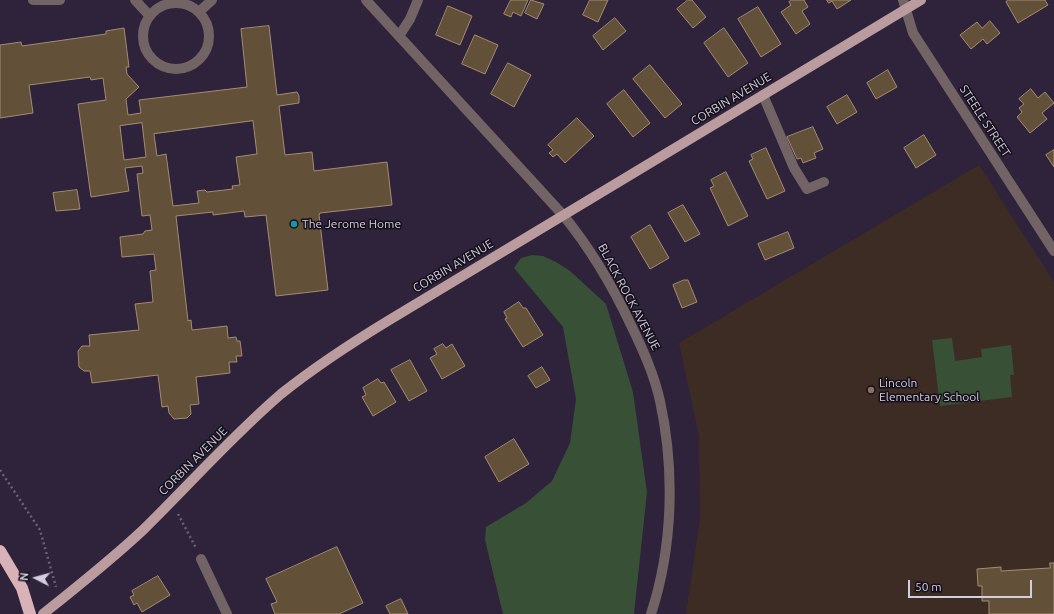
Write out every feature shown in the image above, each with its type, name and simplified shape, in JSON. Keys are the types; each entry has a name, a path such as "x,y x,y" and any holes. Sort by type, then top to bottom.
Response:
{"highway":[{"path":"0,551 22,588 30,614"}],"main road":[{"name":"CORBIN AVENUE","path":"43,614 105,564 172,501 250,422 306,375 359,338 763,95 904,5 921,0"}],"street":[{"path":"33,0 60,0"},
{"path":"136,0 149,15"},
{"path":"199,12 212,0"},
{"name":"BLACK ROCK AVENUE","path":"366,0 563,215 586,243 608,280 648,361 660,400 669,458 669,505 664,564 652,614"},
{"path":"399,36 410,19 418,0"},
{"path":"179,2 190,5 199,12 207,26 209,42 205,52 198,61 189,67 178,69 167,69 157,64 146,52 142,36 144,25 149,15 168,3 179,2"},
{"name":"STEELE STREET","path":"904,5 913,33 1054,251"},
{"path":"763,95 794,168 807,189 824,182"},
{"path":"202,559 227,614"}],"path":[{"path":"0,470 40,530 53,572"},
{"path":"172,501 202,559"}],"shaded area":[{"name":"Lincoln Elementary School","path":"979,165 1054,282 1054,614 686,614 700,518 699,436 679,343"}],"green space":[{"path":"532,255 543,256 570,271 606,304 633,392 647,492 634,614 503,614 485,540 486,527 526,503 552,481 570,443 576,399 563,327 514,268 521,258"},
{"path":"952,338 955,361 982,357 981,349 1011,345 1014,375 1010,375 1012,397 940,406 932,340"}],"building":[{"path":"511,0 528,0 521,16 513,12 511,17 504,14"},
{"path":"531,0 544,4 537,19 525,13"},
{"path":"590,0 608,0 598,22 583,15"},
{"path":"688,0 692,0 706,17 693,28 677,9"},
{"path":"792,0 804,0 808,7 802,11 810,24 796,34 781,12 791,5 789,2"},
{"path":"827,0 851,0 837,9 832,1 829,3"},
{"path":"1009,0 1045,0 1048,5 1018,23 1006,2"},
{"path":"448,6 472,16 460,45 436,35"},
{"path":"758,7 781,44 761,57 738,19"},
{"path":"615,18 626,31 603,50 593,36"},
{"path":"990,21 1000,33 987,44 983,39 971,49 960,35 977,22 982,28"},
{"name":"The Jerome Home","path":"269,26 277,95 297,92 299,96 299,103 279,106 285,155 312,152 314,171 387,162 392,205 320,213 319,215 328,290 276,296 266,215 245,217 244,211 213,215 213,212 176,216 188,321 191,320 192,330 227,326 228,338 236,337 237,341 240,341 242,356 236,356 237,362 229,362 230,373 196,377 199,404 190,405 191,414 187,418 174,419 169,413 168,406 162,407 158,375 92,383 90,371 84,371 79,367 78,351 82,346 90,346 89,335 139,330 135,304 153,302 150,271 156,270 154,254 122,257 120,237 143,234 145,231 152,230 150,215 142,216 137,174 143,173 142,166 125,168 129,191 91,197 78,104 106,100 103,78 91,80 90,77 29,85 33,113 0,118 0,45 21,42 22,46 106,34 106,31 124,28 129,67 126,67 127,74 139,87 126,99 128,115 141,113 139,100 247,87 241,29","holes":["253,121 257,154 236,157 240,185 232,186 233,189 207,192 205,190 197,191 199,203 173,206 166,154 157,156 154,134","142,123 146,157 124,160 120,126"]},
{"path":"724,28 748,63 728,77 704,43"},
{"path":"475,35 498,45 485,74 462,64"},
{"path":"508,63 531,75 514,107 491,94"},
{"path":"650,65 682,104 665,118 633,79"},
{"path":"888,70 897,87 876,99 867,83"},
{"path":"1031,89 1038,98 1045,92 1054,103 1042,113 1047,119 1030,133 1017,117 1022,112 1019,108 1024,104 1019,99"},
{"path":"624,90 650,123 633,137 607,104"},
{"path":"847,95 857,112 837,124 827,107"},
{"path":"577,118 594,136 565,163 557,154 553,157 549,153 553,150 548,145"},
{"path":"813,127 823,149 814,153 816,158 803,163 801,158 797,159 787,137"},
{"path":"924,135 936,155 916,168 904,148"},
{"path":"766,148 785,191 767,199 749,161 753,159 751,155"},
{"path":"1054,150 1054,167 1046,155"},
{"path":"726,172 748,216 728,226 710,188 714,186 711,180"},
{"path":"77,190 80,209 56,211 53,193"},
{"path":"683,205 700,234 685,242 668,213"},
{"path":"650,225 669,258 650,269 631,237"},
{"path":"788,232 794,248 765,260 758,244"},
{"path":"684,280 688,280 697,302 682,308 673,285"},
{"path":"519,302 523,308 526,308 543,335 523,347 505,319 507,318 504,312"},
{"path":"443,344 446,348 452,344 465,366 442,379 430,358 437,354 434,349"},
{"path":"410,360 427,391 409,401 391,370"},
{"path":"542,367 550,380 536,388 528,376"},
{"path":"378,379 381,383 384,382 396,402 373,416 362,397 366,395 363,388"},
{"path":"514,439 529,464 499,482 485,457"},
{"path":"337,547 363,603 339,614 275,614 271,604 277,602 266,579"},
{"path":"1050,563 1054,563 1054,614 989,614 989,601 982,601 982,586 978,586 977,569 1001,567 1001,571 1050,568"},
{"path":"158,576 170,595 142,612 137,603 134,605 130,597 134,595 132,591"},
{"path":"401,599 408,614 390,614 386,606"}],"place":[{"name":"The Jerome Home","path":"294,224"},
{"name":"Lincoln Elementary School","path":"871,390"}]}
